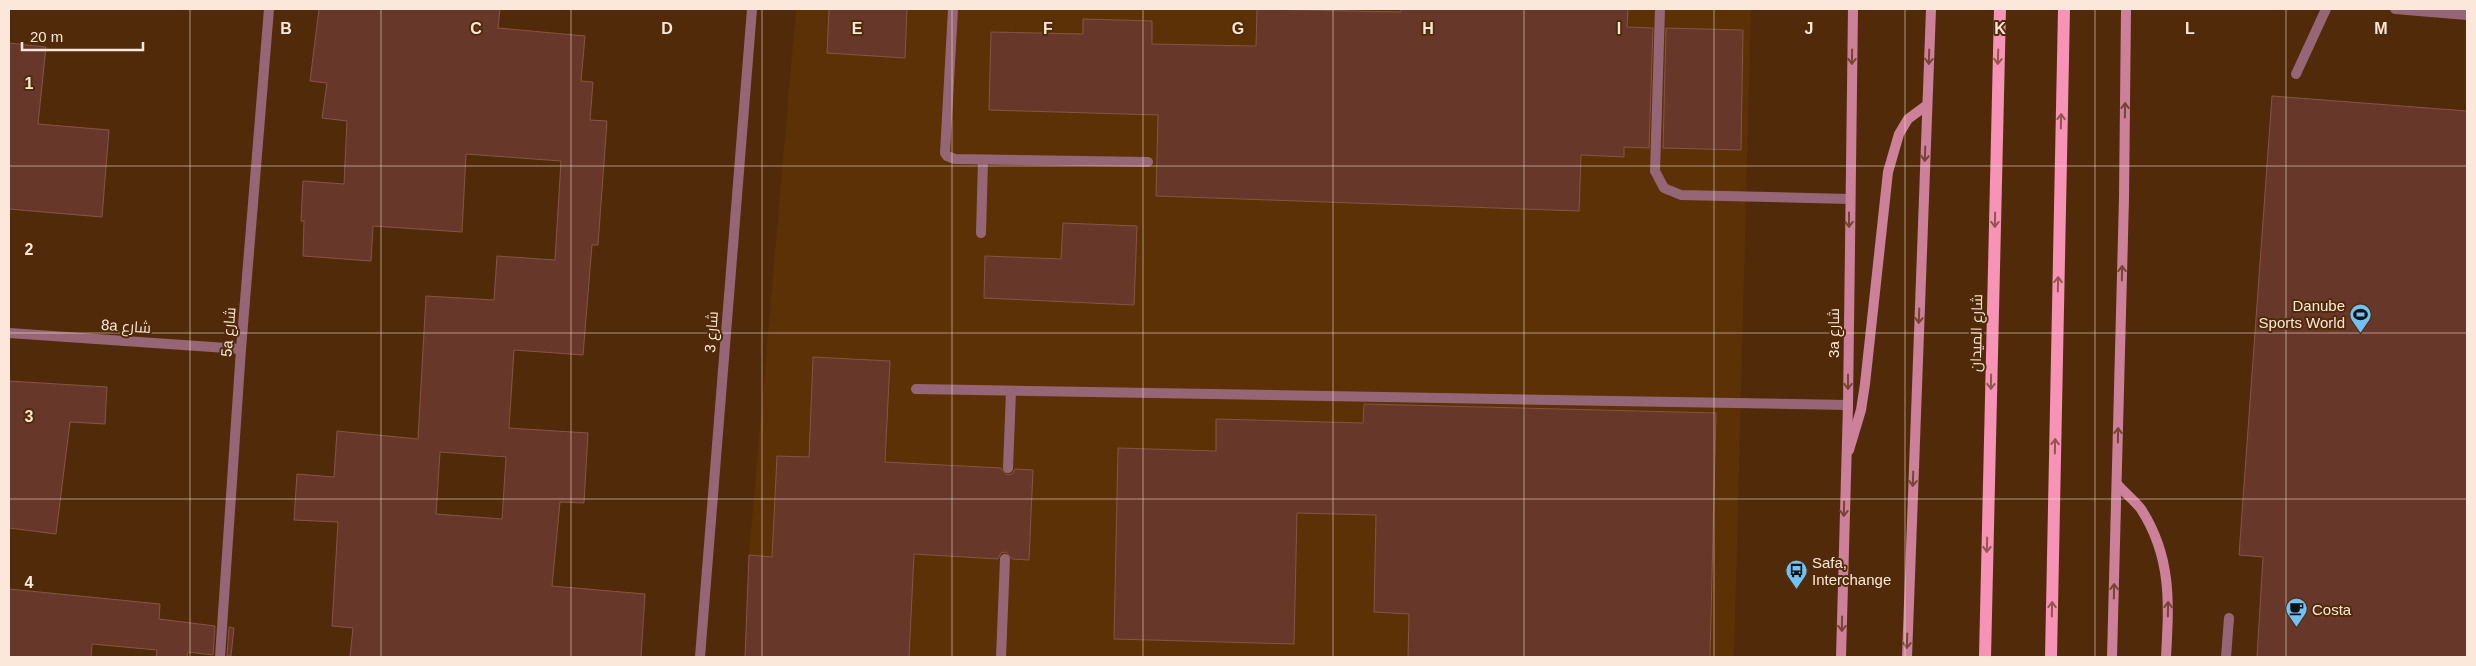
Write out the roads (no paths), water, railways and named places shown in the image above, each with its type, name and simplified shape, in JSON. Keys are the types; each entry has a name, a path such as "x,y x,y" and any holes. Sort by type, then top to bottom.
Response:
{"main road":[{"name":"3a شارع","path":"1842,657 1845,461 1848,405 1849,200 1853,9"},
{"path":"1907,657 1931,9"},
{"name":"شارع الميدان","path":"1985,657 2000,9"},
{"path":"2051,657 2064,9"},
{"path":"2112,657 2124,198 2126,9"},
{"path":"1845,461 1861,410 1865,384 1888,172 1899,134 1908,119 1927,105"},
{"path":"2117,484 2140,507 2157,539 2166,566 2168,599 2166,657"}],"street":[{"name":"5a شارع","path":"220,657 241,349 269,9"},
{"name":"شارع 3","path":"700,657 752,9"},
{"path":"953,9 946,153 951,159 1148,162"},
{"path":"1660,9 1655,171 1664,188 1681,195 1849,200"},
{"path":"2296,74 2326,9"},
{"path":"2395,9 2467,15"},
{"path":"981,233 983,160"},
{"name":"8a شارع","path":"9,333 241,349"},
{"path":"916,389 1848,405"},
{"path":"1008,468 1011,390"},
{"path":"1001,657 1005,559"},
{"path":"2226,657 2229,618"}],"place":[{"name":"Danube Sports World","path":"2361,333"},
{"name":"Safa, Interchange","path":"1796,590"},
{"name":"Costa","path":"2296,628"}]}
